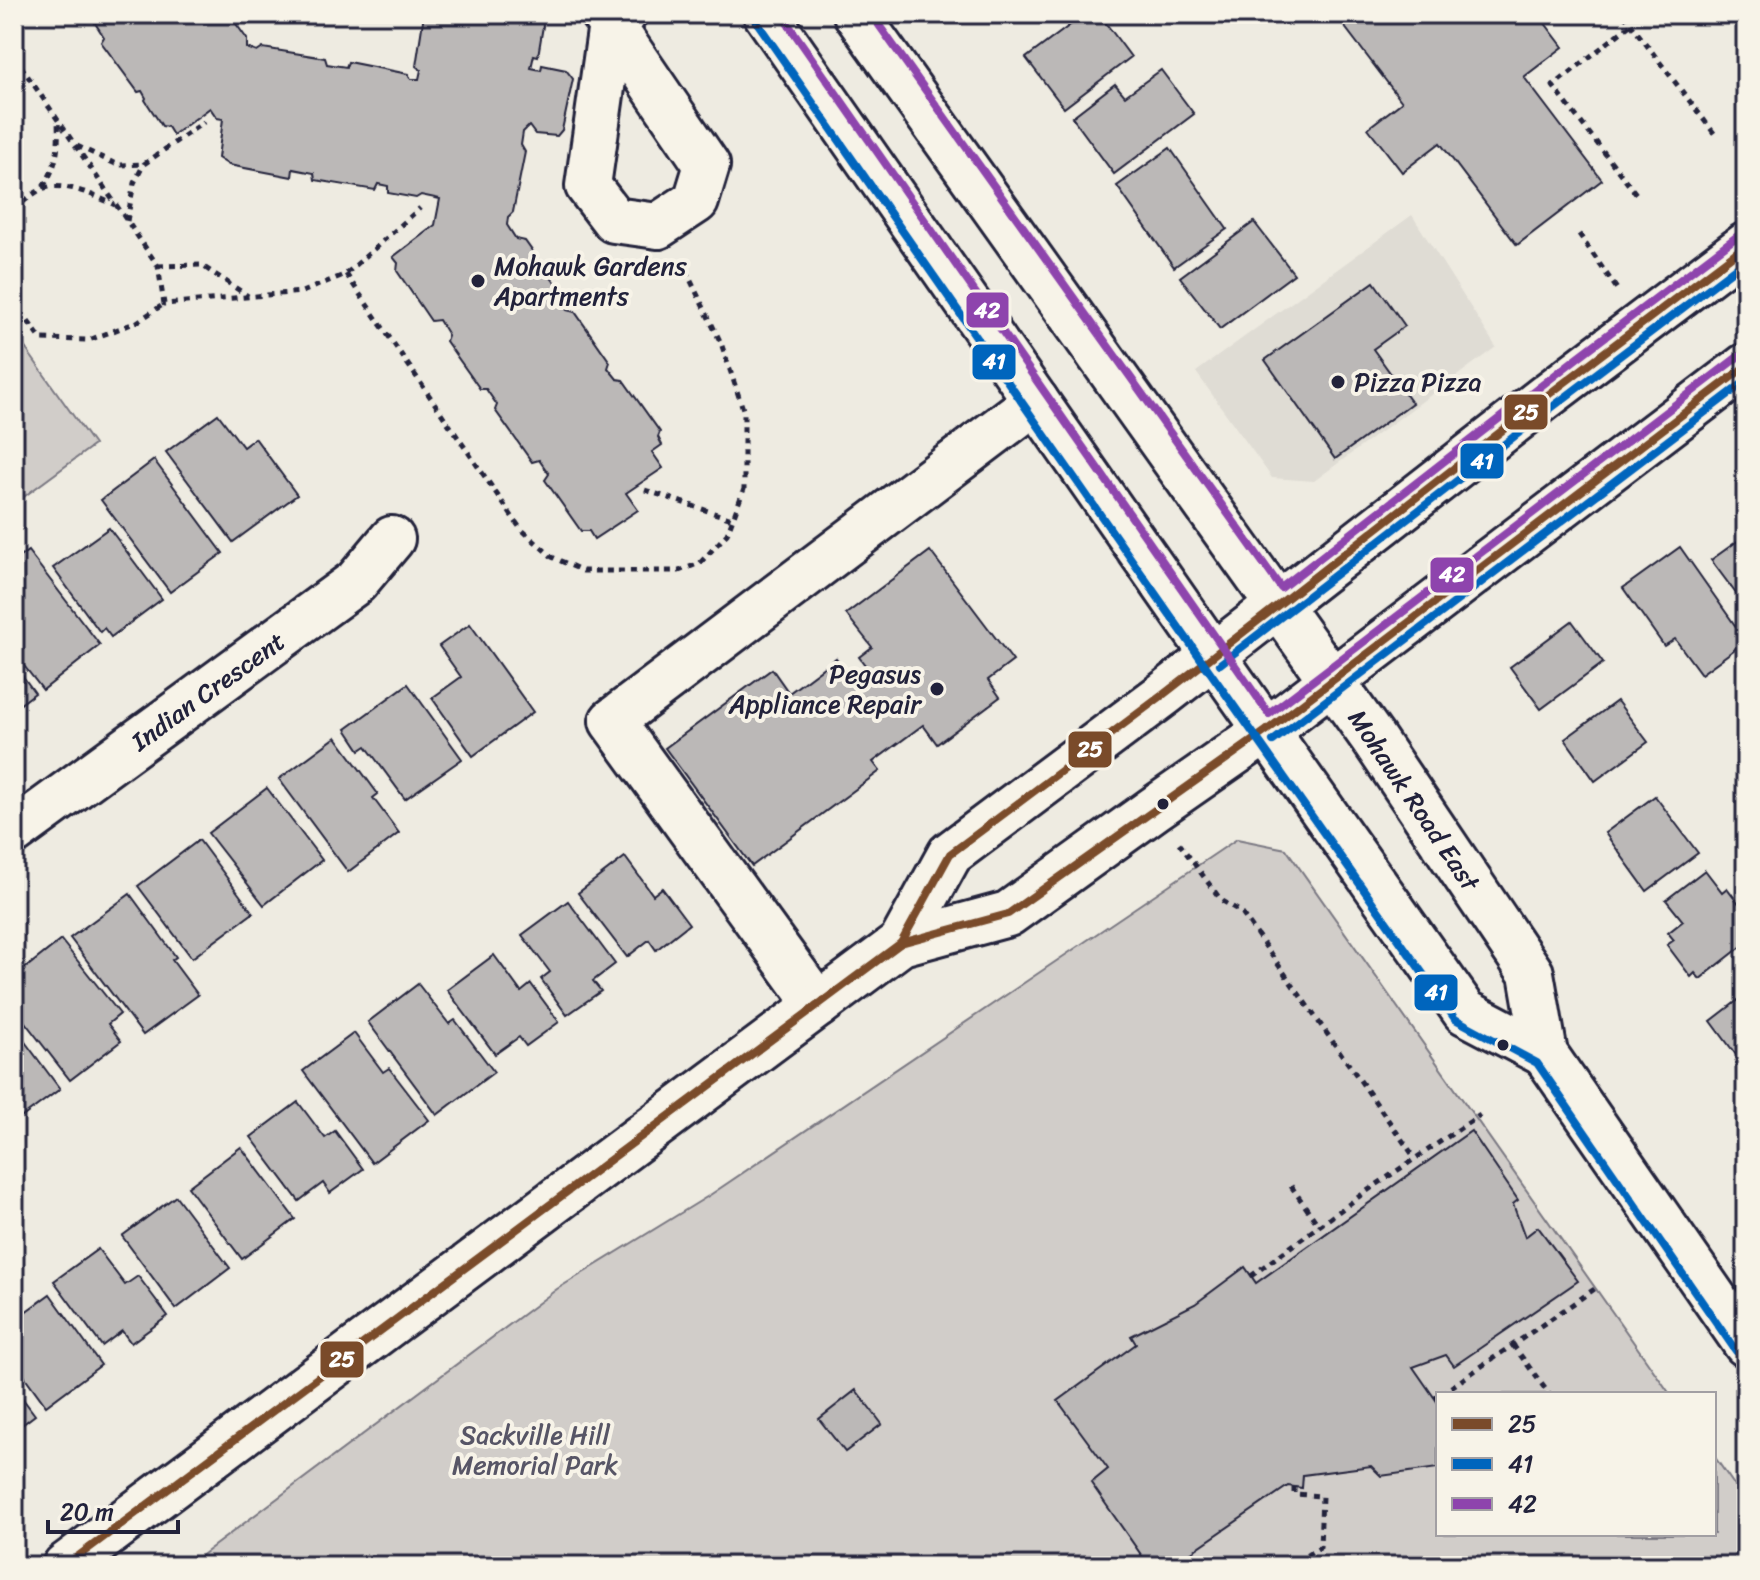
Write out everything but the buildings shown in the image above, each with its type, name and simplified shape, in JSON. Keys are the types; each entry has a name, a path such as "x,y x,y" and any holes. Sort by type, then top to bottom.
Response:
{"main road":[{"name":"Mohawk Road East","path":"766,14 1465,1012 1545,1054"},
{"name":"Mohawk Road East","path":"856,14 1372,737 1531,973 1545,1054 1746,1344"},
{"path":"901,943 950,854 1746,245"},
{"path":"65,1566 901,943 1008,914 1332,682 1746,366"},
{"path":"818,1005 612,721 1036,401"},
{"name":"Indian Crescent","path":"14,832 356,582 392,539"}],"path":[{"path":"1623,14 1717,137"},
{"path":"1630,25 1553,86 1636,194"},
{"path":"14,56 158,266 164,304"},
{"path":"14,209 43,188 53,171 59,148 58,120"},
{"path":"127,221 134,183 144,164 204,122"},
{"path":"76,146 118,165 144,164"},
{"path":"43,188 65,187 91,194 118,207"},
{"path":"14,302 41,339 89,340 137,322 164,304 302,292 346,274 420,208"},
{"path":"1579,234 1641,324"},
{"path":"346,274 520,528 552,557 583,571 679,571 700,563 727,534 744,489 744,412 721,343 686,271 691,248"},
{"path":"158,266 201,265 249,297"},
{"path":"645,490 732,519"},
{"path":"1154,809 1221,900 1241,912 1415,1158"},
{"path":"1251,1276 1480,1115"},
{"path":"1291,1186 1319,1226"},
{"path":"1444,1392 1599,1286"},
{"path":"1513,1345 1548,1392"},
{"path":"1294,1487 1294,1494 1322,1496 1320,1547 1296,1562 1296,1566"}],"shaded area":[{"path":"1412,215 1496,347 1314,481 1272,478 1196,372"}],"green space":[{"path":"14,332 94,445 14,504"},
{"name":"Sackville Hill Memorial Park","path":"1237,839 1286,849 1669,1392 1436,1392 1436,1536 1716,1536 1716,1459 1746,1502 1746,1566 187,1566 557,1289 710,1195"}],"transit line":[{"name":"42","path":"781,14 1269,714 1739,356"},
{"name":"42","path":"871,14 1281,588 1739,235"},
{"name":"41","path":"756,21 1455,1019 1537,1063 1736,1351"},
{"name":"25","path":"901,943 950,854 1164,694 1746,245"},
{"name":"41","path":"1220,664 1746,260"},
{"name":"25","path":"65,1566 901,943 1008,914 1266,731 1746,366"},
{"name":"41","path":"1273,741 1746,381"}],"place":[{"name":"Mohawk Gardens Apartments","path":"478,281"},
{"name":"Pizza Pizza","path":"1338,382"},
{"name":"Pegasus Appliance Repair","path":"937,689"}]}
